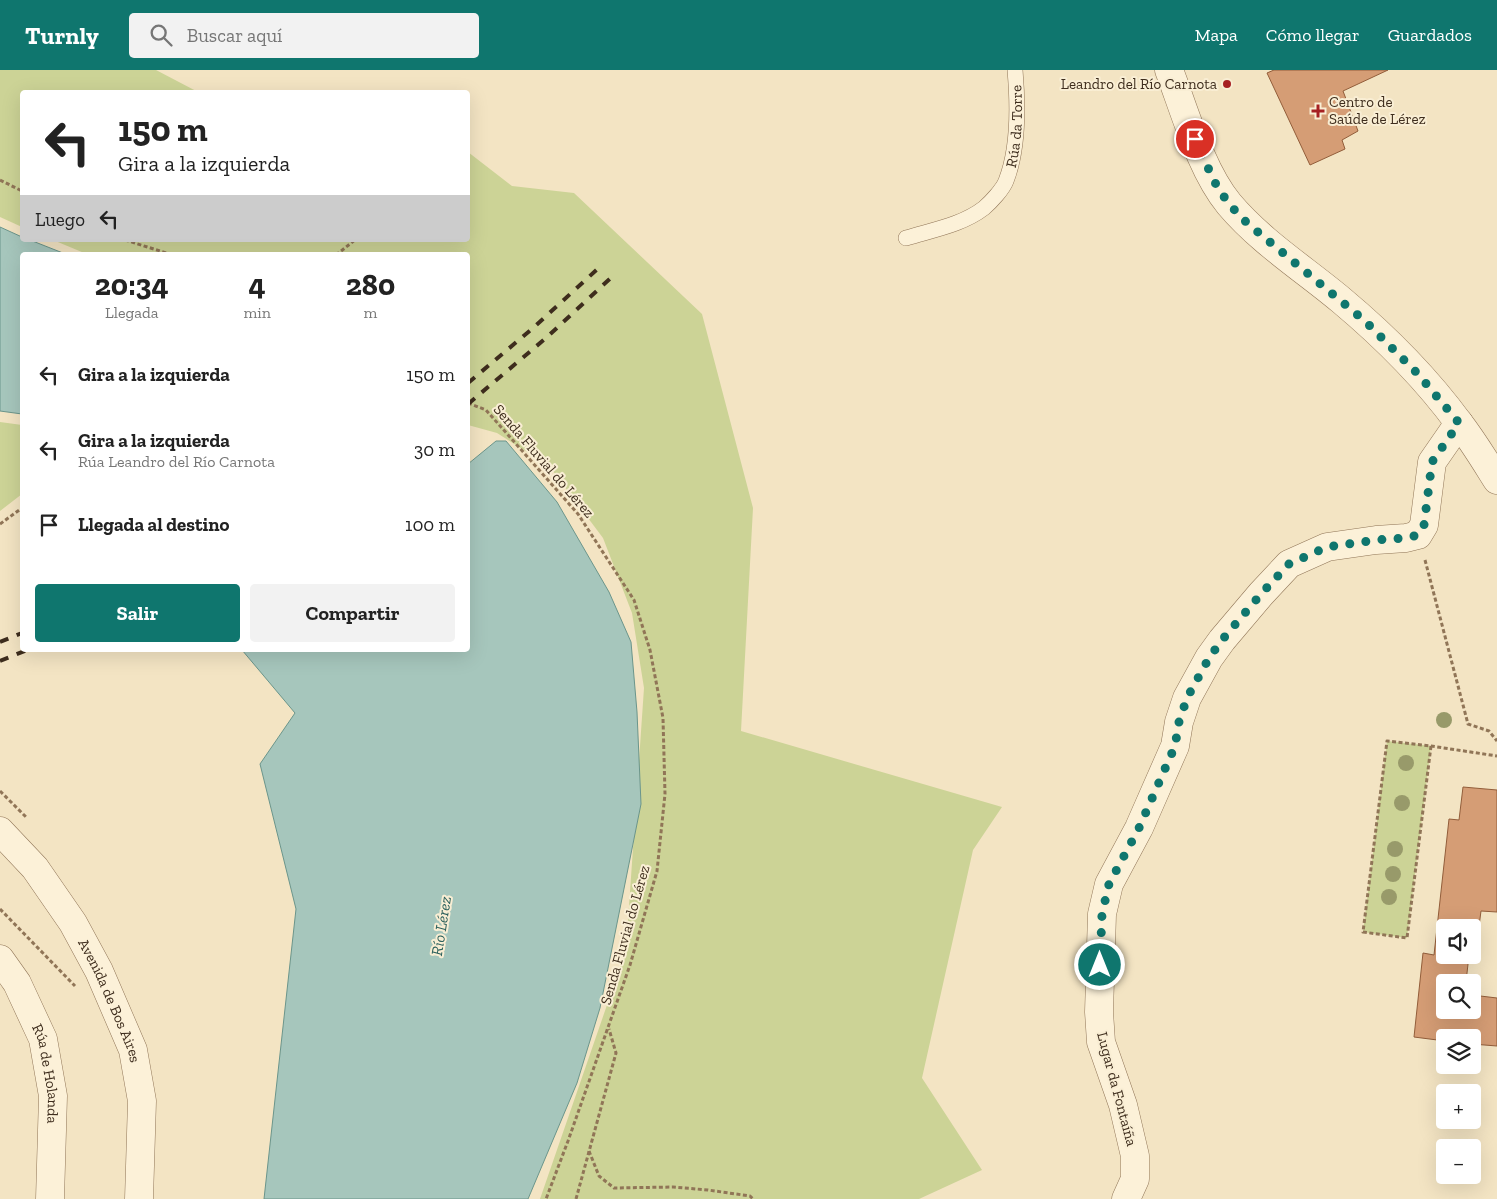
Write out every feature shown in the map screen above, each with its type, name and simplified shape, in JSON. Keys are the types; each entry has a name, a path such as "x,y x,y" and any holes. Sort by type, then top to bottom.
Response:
{"street":[{"path":"1169,70 1202,156 1228,203 1268,242 1365,321 1418,374 1459,423 1497,480"},
{"path":"1418,535 1424,525 1432,462 1459,423"},
{"name":"Lugar da Fontaíña","path":"1126,1199 1135,1179 1135,1156 1123,1106 1101,1042 1099,1012 1102,914 1109,884 1139,828 1175,746 1179,722 1187,698 1209,658 1222,640 1289,564 1327,547 1418,535"},
{"name":"Avenida de Bos Aires","path":"0,831 35,868 73,923 99,971 133,1050 142,1101 139,1199"},
{"name":"Rúa de Holanda","path":"0,959 17,983 43,1040 52,1096 50,1199"}],"lane":[{"name":"Rúa da Torre","path":"906,238 950,225 971,216 985,207 1006,182 1016,124 1018,96 1015,70"}],"path":[{"path":"0,180 20,190"},
{"path":"131,242 163,252"},
{"path":"340,252 352,242"},
{"name":"Senda Fluvial do Lérez","path":"470,404 486,410 578,514 634,600 650,650 663,718 665,794 657,871 630,965 546,1199"},
{"path":"0,524 20,509"},
{"path":"1418,535 1468,724 1489,731 1497,741"},
{"path":"1431,746 1407,938 1363,932 1387,741 1431,746 1497,756"},
{"path":"0,909 75,986"},
{"path":"576,1199 616,1054 608,1028"},
{"path":"589,1151 599,1176 614,1188 674,1187 750,1196 753,1199"}],"green space":[{"path":"0,70 156,70 194,90 20,90 20,226 0,217"},
{"path":"470,154 512,186 574,193 702,314 753,508 741,731 1002,807 973,850 922,1078 982,1170 919,1199 540,1199 626,950 644,688 632,613 603,538 549,466 497,433 470,426 470,252 82,252 58,242 470,242"},
{"path":"0,422 20,425 20,496 0,511"},
{"path":"1387,741 1431,746 1407,938 1363,932"}],"water":[{"path":"0,227 20,236 20,242 35,242 60,252 20,252 20,414 0,411"},
{"name":"Río Lérez","path":"496,441 506,441 557,502 609,592 631,642 637,712 641,804 600,1008 577,1083 528,1199 264,1199 296,909 260,764 295,713 244,652 470,652 470,462"}],"building":[{"name":"Centro de Saúde de Lérez","path":"1274,70 1388,70 1343,91 1358,131 1342,140 1345,149 1310,165 1267,73"},
{"path":"1463,787 1497,790 1497,912 1481,911 1480,919 1438,919 1449,819 1459,820"},
{"path":"1436,937 1436,964 1468,964 1467,974 1436,974 1436,1019 1481,1019 1481,996 1497,998 1497,1046 1481,1045 1481,1029 1436,1029 1436,1040 1414,1037 1423,953 1434,955"}],"railway":[{"path":"470,381 533,328 603,264"},
{"path":"470,402 546,338 615,274"},
{"path":"0,642 20,634"},
{"path":"0,661 22,652"}],"place":[{"name":"Leandro del Río Carnota","path":"1227,84"},
{"name":"Centro de Saúde de Lérez","path":"1318,111"}],"route":[{"path":"1100,965 1102,914 1109,884 1139,828 1175,746 1179,722 1187,698 1209,658 1261,594 1289,564 1327,547 1418,535 1424,525 1432,462 1459,423 1418,374 1365,321 1268,242 1228,203 1214,181 1195,139"}]}
